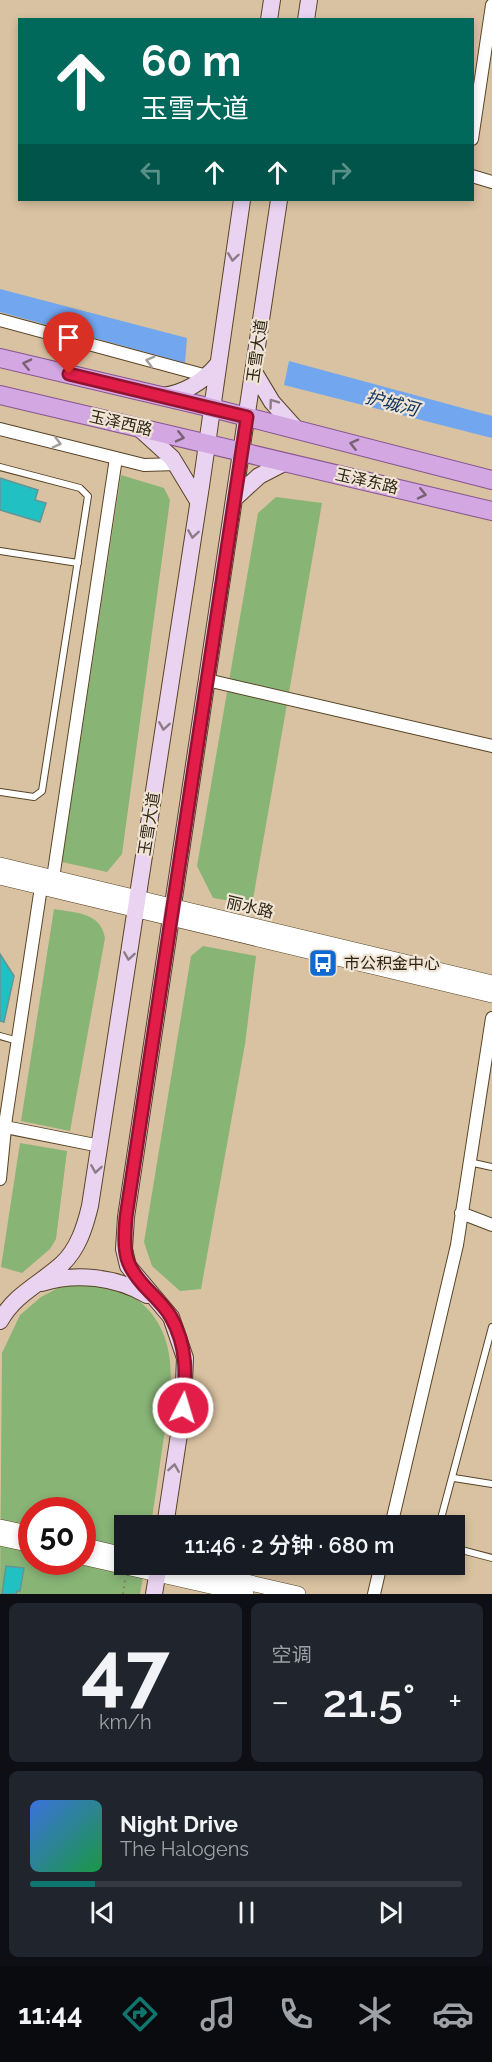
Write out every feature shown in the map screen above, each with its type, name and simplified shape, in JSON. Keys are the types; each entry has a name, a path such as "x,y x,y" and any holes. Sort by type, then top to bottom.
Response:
{"main road":[{"path":"269,18 272,0"},
{"path":"306,18 309,0"},
{"name":"玉雪大道","path":"0,1321 17,1297 62,1264 78,1242 90,1206 207,443 212,408 213,370 242,201"},
{"name":"玉雪大道","path":"165,1308 128,1266 124,1249 126,1217 279,201"},
{"path":"0,358 247,417"},
{"path":"162,396 189,389 213,370"},
{"path":"254,372 272,402 297,430"},
{"name":"玉泽西路","path":"0,395 242,452"},
{"name":"玉泽东路","path":"247,417 492,480"},
{"path":"137,427 177,464 198,501"},
{"name":"玉泽东路","path":"242,452 492,511"},
{"path":"235,498 259,476 286,462"},
{"path":"33,1286 68,1278 102,1279 142,1292 165,1308 180,1336 186,1369 183,1408 167,1515"},
{"path":"154,1594 159,1575"}],"street":[{"path":"474,126 492,5"},
{"path":"474,177 492,182"},
{"path":"0,320 213,370"},
{"path":"0,429 144,465 177,464"},
{"path":"0,1179 3,1126 47,882 116,458"},
{"path":"207,680 492,746"},
{"name":"丽水路","path":"0,865 47,882 137,904 492,983"},
{"name":"丽水路","path":"0,877 47,882"},
{"name":"丽水路","path":"172,912 492,995"},
{"path":"393,1515 457,1245 468,1161 492,1018"},
{"path":"3,1126 100,1146"},
{"path":"461,1213 492,1226"},
{"path":"0,1527 18,1531"},
{"path":"0,1538 18,1542"},
{"path":"96,1548 114,1553"},
{"path":"96,1559 114,1561"},
{"path":"184,1575 246,1594"},
{"path":"198,1575 298,1594"},
{"path":"374,1594 378,1575"}],"lane":[{"path":"0,467 85,491 87,500 42,791 34,797 0,792"},
{"path":"0,551 78,563"},
{"path":"0,1036 18,1041"},
{"path":"468,1161 492,1167"},
{"path":"442,1515 492,1327"},
{"path":"484,1358 492,1359"},
{"path":"454,1478 492,1484"},
{"path":"465,1551 492,1558"}],"green space":[{"path":"121,475 164,488 170,500 122,854 107,872 62,862"},
{"path":"276,497 322,503 252,905 213,898 197,866 258,513"},
{"path":"54,909 93,918 103,929 105,938 70,1131 21,1121"},
{"path":"203,946 256,956 245,1044 201,1289 180,1291 152,1266 144,1242 191,956"},
{"path":"20,1143 67,1151 56,1239 50,1249 22,1273 1,1267"},
{"path":"97,1283 119,1290 139,1301 153,1315 168,1349 171,1386 153,1515 114,1515 114,1575 143,1575 140,1594 0,1594 2,1353 20,1315 41,1297 62,1286"}],"water":[{"path":"0,289 187,338 185,363 0,312"},
{"name":"护城河","path":"289,361 492,416 492,438 284,385"}],"building":[{"path":"0,478 38,490 35,500 46,503 40,522 0,510"},
{"path":"0,954 14,976 4,1022 0,1021"},
{"path":"6,1566 18,1567 18,1575 23,1575 20,1591 16,1594 2,1594"}],"place":[{"name":"市公积金中心","path":"323,963"}],"route":[{"path":"69,374 247,417 126,1217 124,1249 128,1266 165,1308 180,1336 186,1369 183,1408"}]}
